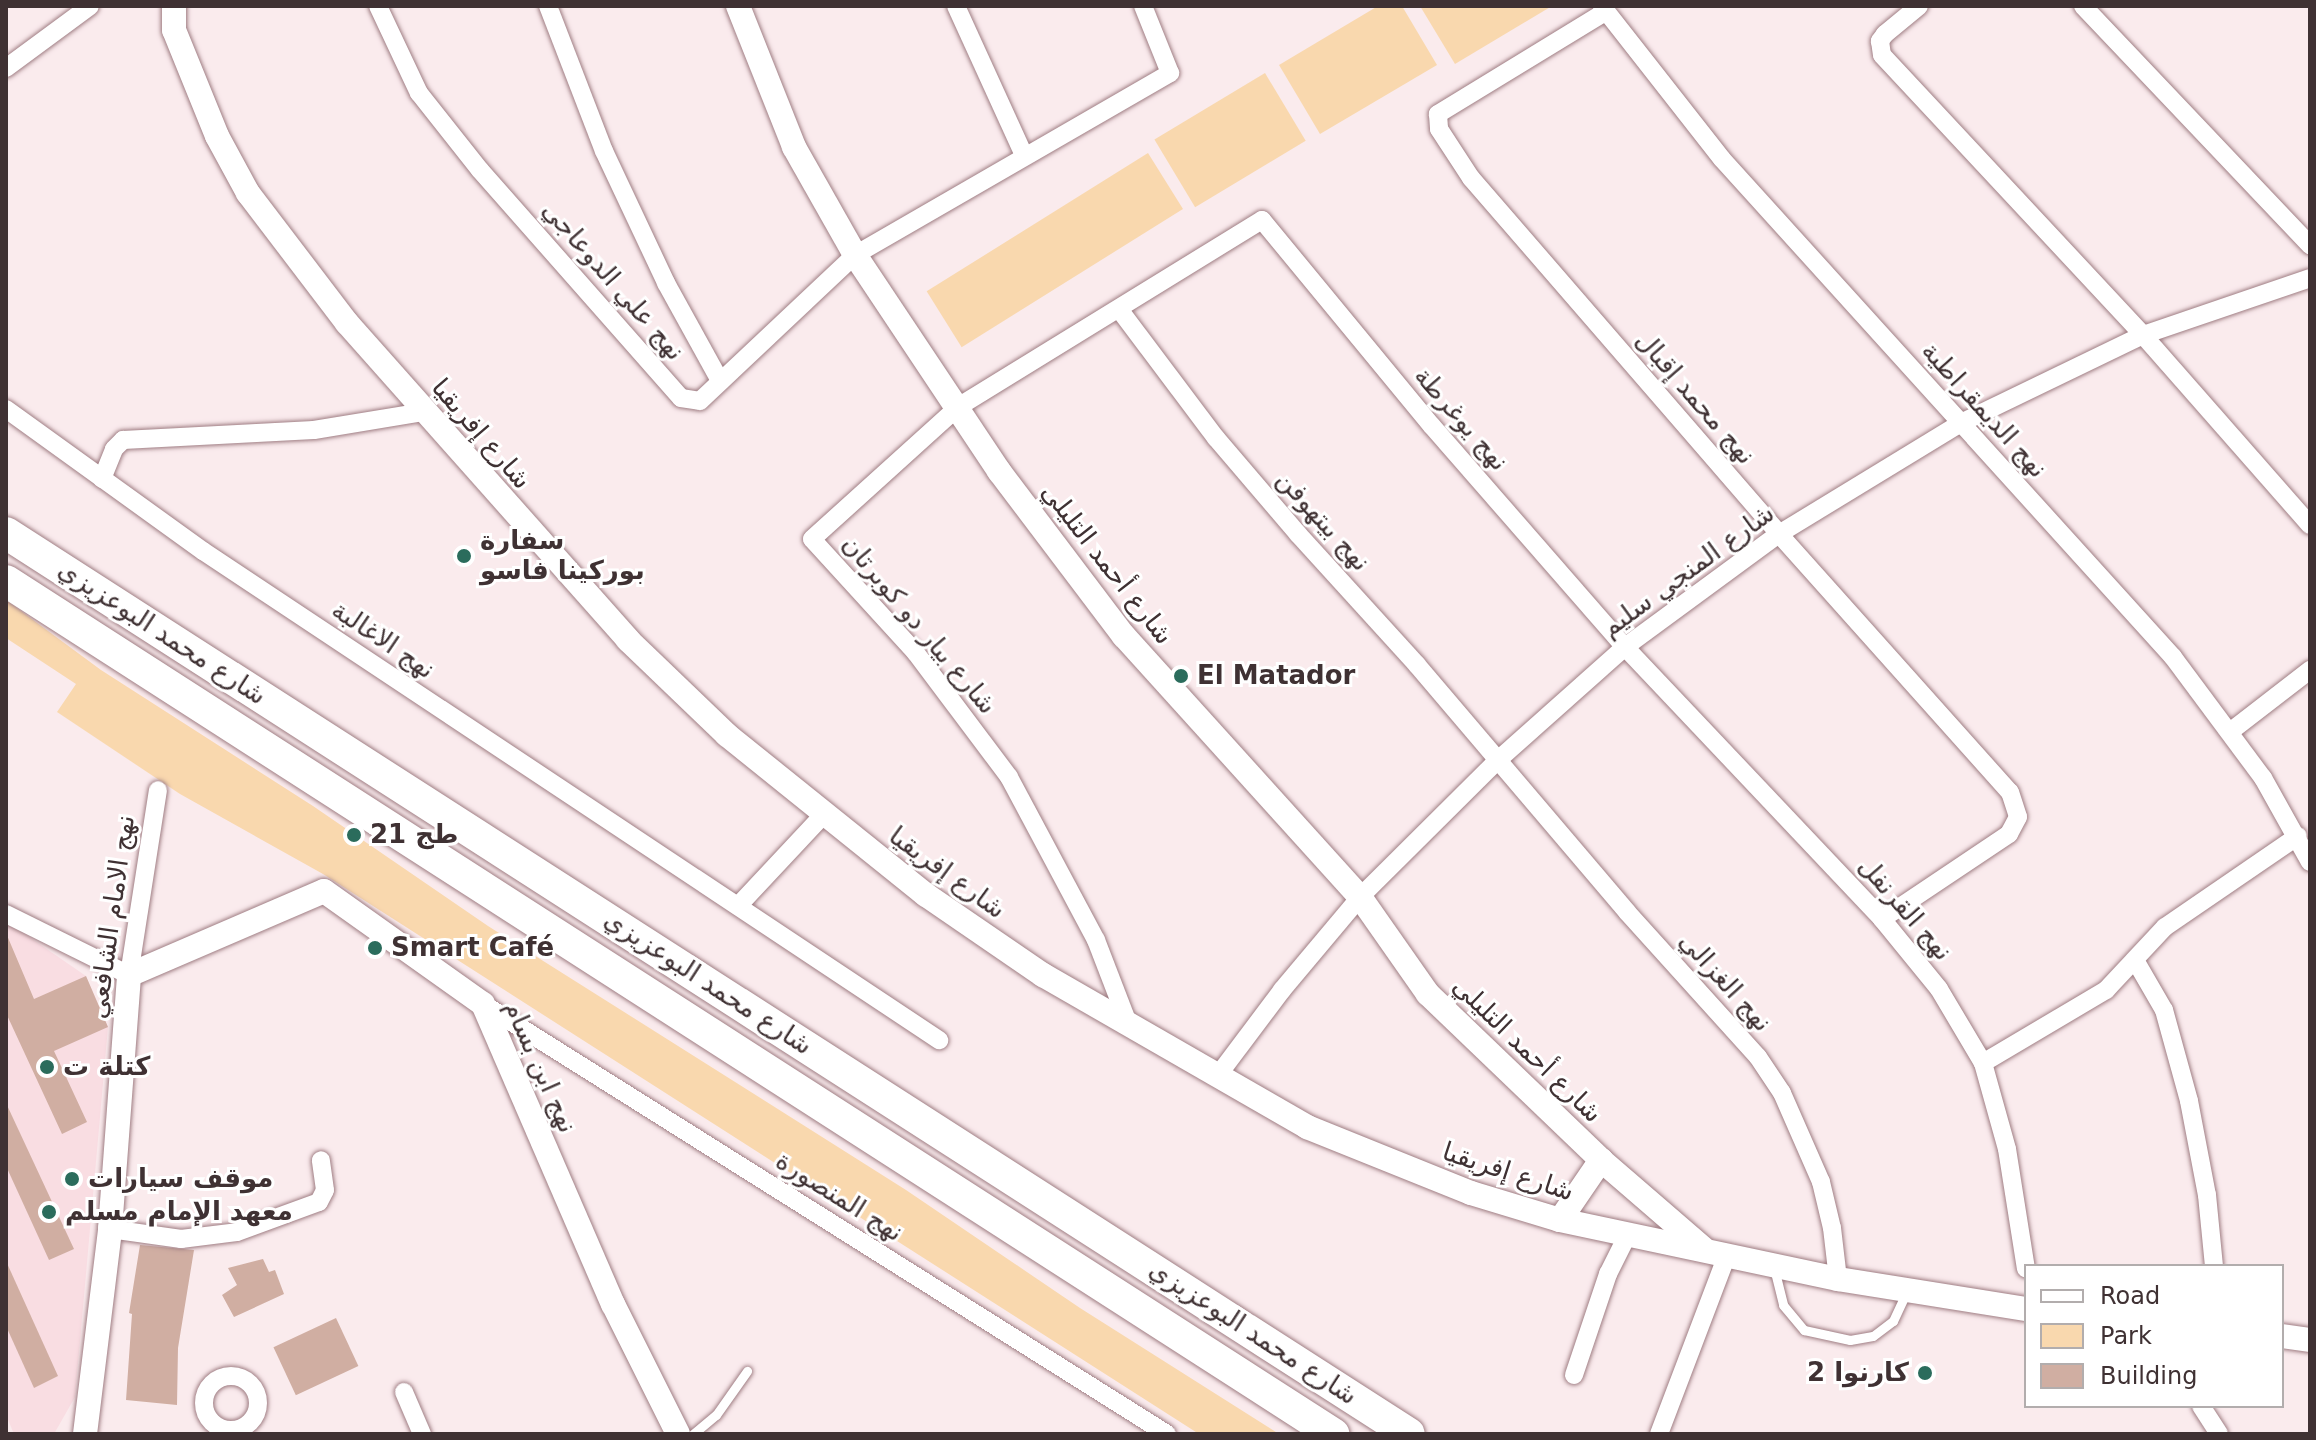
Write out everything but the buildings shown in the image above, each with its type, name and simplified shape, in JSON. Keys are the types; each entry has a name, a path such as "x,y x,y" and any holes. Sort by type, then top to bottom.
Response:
{"highway":[{"name":"شارع محمد البوعزيزي","path":"6,533 1409,1434"},
{"name":"شارع محمد البوعزيزي","path":"6,581 1333,1434"}],"street":[{"path":"6,68 90,6"},
{"path":"164,6 174,18"},
{"name":"نهج علي الدوعاجي","path":"378,6 419,93 480,170 681,398 700,401 855,255 1170,73 1143,6"},
{"path":"548,6 604,151 666,283 720,381"},
{"name":"شارع أحمد التليلي","path":"738,6 794,147 855,255 999,471 1124,636 1360,897 1428,994 1601,1160 1716,1252"},
{"path":"956,6 1024,155"},
{"path":"1919,6 1885,34 1880,41 1882,55 2143,335 2310,525"},
{"path":"2083,6 2310,245"},
{"name":"نهج محمد إقبال","path":"1603,9 1438,114 1439,129 1448,148 1471,178 1779,534 2010,792 2018,817 2009,834 1882,919"},
{"name":"نهج الديمقراطية","path":"1603,9 1722,159 2173,657 2231,731 2305,847"},
{"name":"شارع إفريقيا","path":"174,18 217,136 248,193 347,323 423,412 628,640 727,735 926,895 995,943 1307,1127 1471,1193 1560,1220 1838,1279 2024,1309"},
{"name":"شارع بيار دو كوبرتان","path":"1128,1023 1096,940 1009,777 916,653 812,539 958,407 1262,220"},
{"name":"نهج يوغرطة","path":"1262,220 1432,426 1625,647"},
{"name":"شارع المنجي سليم","path":"1219,1074 1282,990 1360,897 1498,760 1625,647 1779,534 1961,423 2143,335 2310,278"},
{"name":"نهج بيتهوفن","path":"1119,309 1216,438 1498,760"},
{"name":"نهج الاغالبة","path":"6,409 228,568 939,1040"},
{"path":"102,479 114,449 123,440 314,430 423,412"},
{"name":"نهج القرنفل","path":"1625,647 1882,919 1939,989 1983,1063 2007,1149 2025,1264"},
{"path":"2231,731 2310,670"},
{"name":"نهج الغزالي","path":"1498,760 1627,912 1758,1057 1782,1093 1821,1182 1832,1228 1838,1279"},
{"name":"نهج الامام الشافعي","path":"85,1434 110,1229 129,975 158,790"},
{"path":"738,906 824,814"},
{"path":"1983,1063 2106,990 2165,927 2305,847"},
{"name":"نهج ابن بسام","path":"129,975 324,891 483,1004 613,1304 678,1434"},
{"path":"6,914 129,975"},
{"path":"2135,960 2164,1010 2189,1101 2207,1195 2214,1264"},
{"name":"نهج المنصورة","path":"483,1004 1167,1434"},
{"path":"110,1229 181,1239 237,1232 319,1202 325,1190 321,1160"},
{"path":"1560,1220 1601,1160"},
{"path":"1574,1375 1608,1274 1628,1234"},
{"path":"1659,1434 1716,1252"},
{"path":"2284,1336 2310,1340"},
{"path":"404,1392 422,1434"},
{"path":"2202,1408 2219,1434"}],"lane":[{"path":"1773,1265 1783,1305 1804,1330 1850,1340 1873,1336 1893,1321 1908,1290"},
{"path":"693,1434 716,1415 747,1371"}],"shaded area":[{"name":"معهد الإمام مسلم","path":"6,921 86,976 108,1027 75,1397 54,1434 14,1434 6,1415"}],"green space":[{"path":"1378,6 1402,6 1437,65 1320,134 1279,65"},
{"path":"1420,6 1552,6 1455,64"},
{"path":"1265,73 1306,141 1195,207 1154,139"},
{"path":"1148,153 1183,209 962,347 927,291"},
{"path":"6,600 101,670 313,806 488,926 906,1190 1080,1308 1279,1434 1199,1434 323,874 180,794 57,712 76,684 6,638"}],"place":[{"name":"سفارة بوركينا فاسو","path":"464,556"},
{"name":"El Matador","path":"1181,676"},
{"name":"طج 21","path":"354,835"},
{"name":"Smart Café","path":"375,948"},
{"name":"كتلة ت","path":"47,1067"},
{"name":"موقف سيارات","path":"72,1179"},
{"name":"معهد الإمام مسلم","path":"49,1212"},
{"name":"كارنوا 2","path":"1925,1373"}]}
